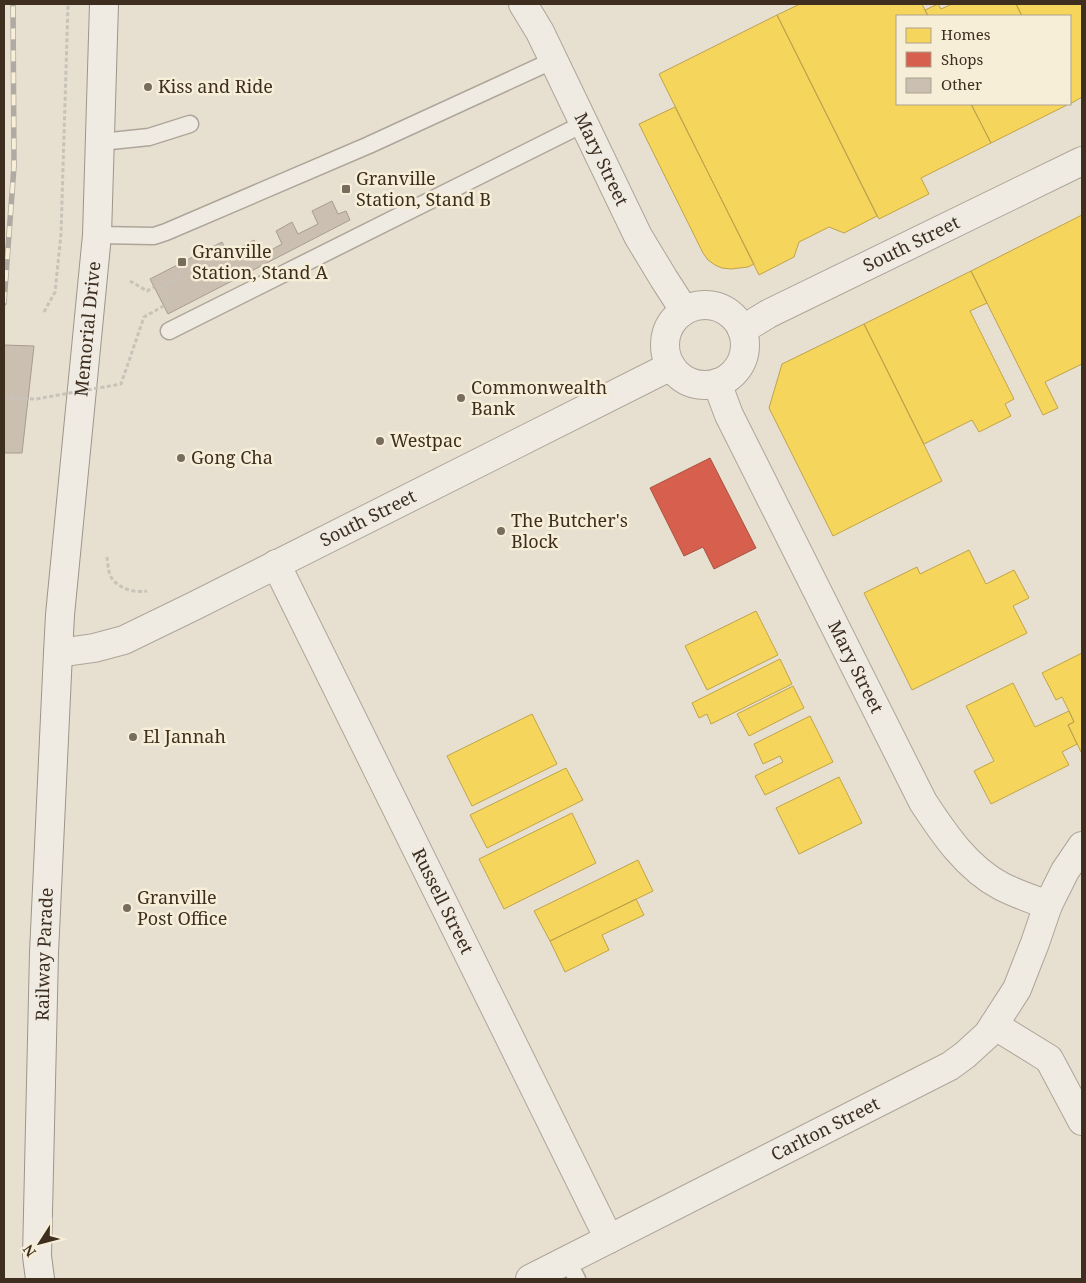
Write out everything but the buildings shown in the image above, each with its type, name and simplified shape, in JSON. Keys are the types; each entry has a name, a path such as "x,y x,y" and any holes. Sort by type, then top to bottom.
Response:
{"street":[{"name":"Memorial Drive","path":"58,653 60,615 97,235 104,4"},
{"name":"Mary Street","path":"523,4 554,60 638,236 684,310"},
{"name":"South Street","path":"742,330 768,314 1082,161"},
{"path":"694,306 716,306 725,310 735,319 742,330 745,343 743,356 738,368 729,377 717,383 704,385 691,382 680,376 671,366 665,346 666,335 670,325 684,310 694,306"},
{"name":"South Street","path":"58,653 94,648 124,640 671,366"},
{"name":"Mary Street","path":"717,383 729,415 923,802 944,833 976,869 1000,885 1020,895 1048,905"},
{"name":"Russell Street","path":"276,564 609,1239"},
{"name":"Railway Parade","path":"36,1271 44,953 58,653"},
{"name":"Carlton Street","path":"530,1279 572,1270 609,1239 950,1066 965,1055 988,1034 1017,989 1048,905 1065,871 1082,846"},
{"path":"994,1025 1048,1059 1082,1121"}],"lane":[{"path":"97,235 154,236 166,232 369,145 554,60"},
{"path":"169,331 585,123"},
{"path":"101,142 149,138 190,124"}],"path":[{"path":"44,312 55,292 61,234 68,4"},
{"path":"4,398 36,398 121,384 144,317 169,304 160,287 181,276"},
{"path":"130,281 146,291 154,287"},
{"path":"107,557 112,578 121,587 134,591 152,589"}],"railway":[{"path":"4,303 14,166 13,4"}],"place":[{"name":"Kiss and Ride","path":"148,87"},
{"name":"Granville Station, Stand B","path":"346,189"},
{"name":"Granville Station, Stand A","path":"182,262"},
{"name":"Commonwealth Bank","path":"461,398"},
{"name":"Westpac","path":"380,441"},
{"name":"Gong Cha","path":"181,458"},
{"name":"The Butcher's Block","path":"501,531"},
{"name":"El Jannah","path":"133,737"},
{"name":"Granville Post Office","path":"127,908"}]}
